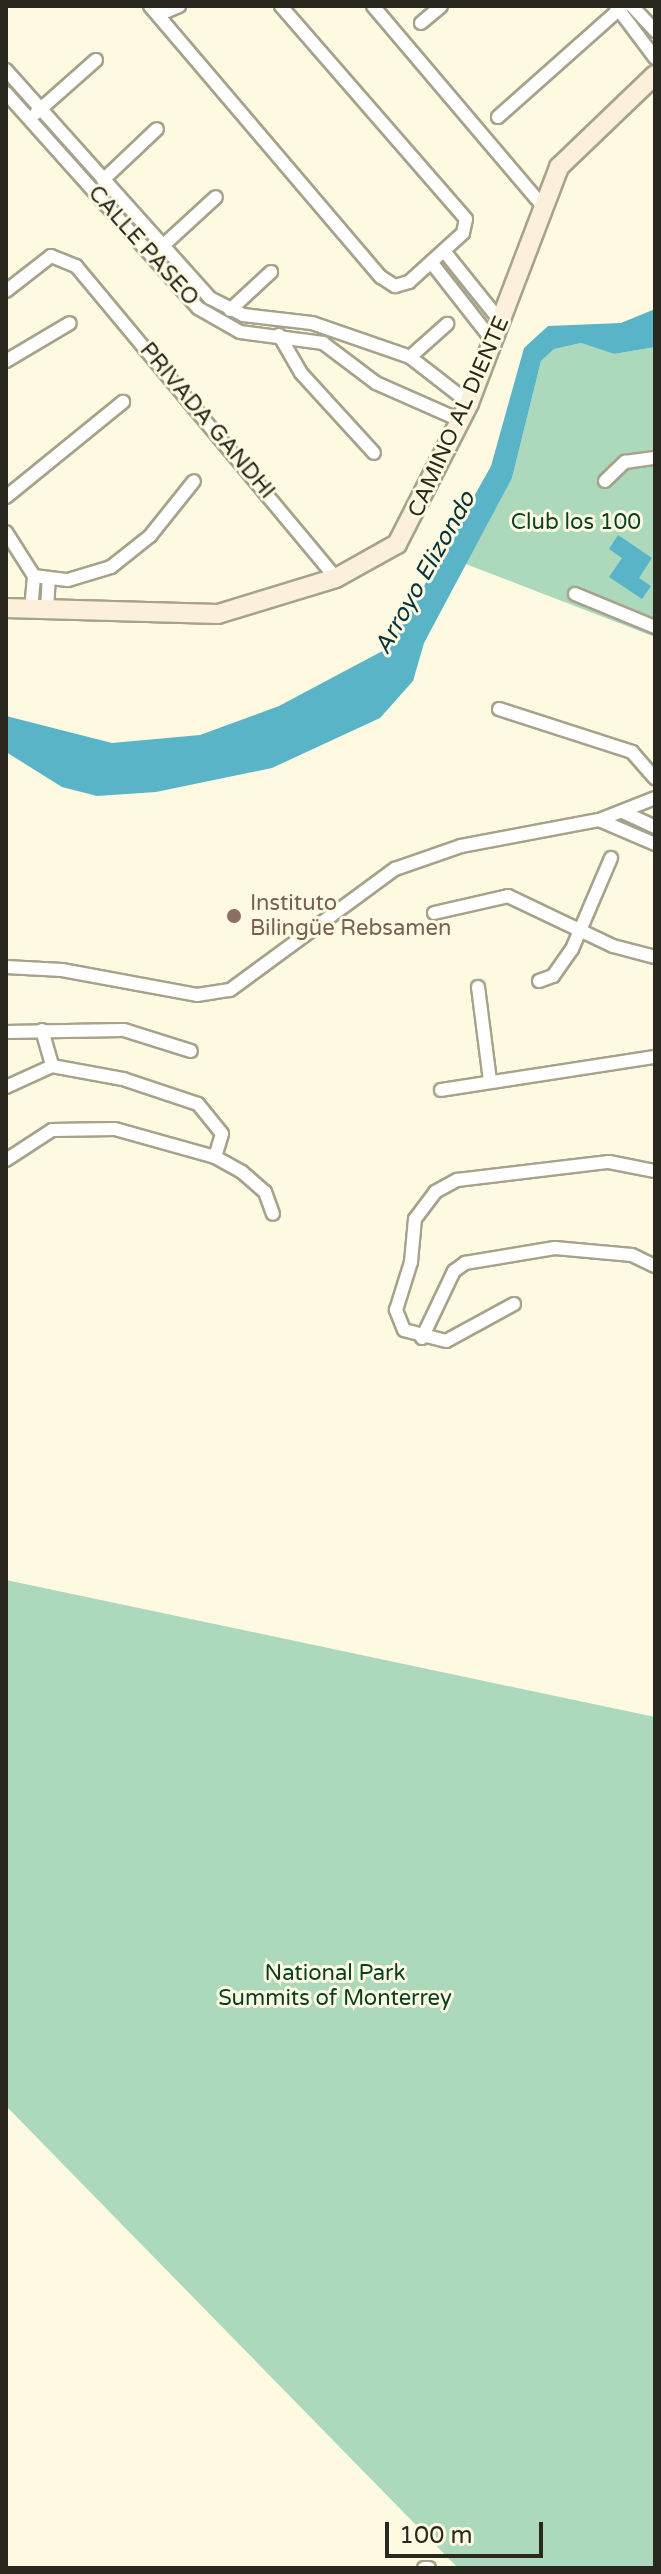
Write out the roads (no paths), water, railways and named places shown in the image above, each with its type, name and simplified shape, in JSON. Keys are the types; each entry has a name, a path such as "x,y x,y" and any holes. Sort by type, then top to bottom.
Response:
{"street":[{"path":"154,10 179,6"},
{"path":"154,10 381,277 401,285 466,229 462,212 281,6"},
{"path":"373,6 545,209"},
{"path":"421,23 441,6"},
{"path":"632,6 655,31"},
{"path":"498,117 619,7 655,58"},
{"path":"34,115 96,60"},
{"path":"6,70 34,115 103,180 155,253 230,310 276,322 324,327 364,346 410,357 469,403"},
{"name":"CAMINO AL DIENTE","path":"6,608 218,614 336,578 384,554 407,534 462,421 565,158 655,75"},
{"name":"CALLE PASEO","path":"6,93 34,115 155,253 189,300 224,325 280,340 323,343 392,392 462,421"},
{"path":"103,180 157,129"},
{"path":"155,253 216,197"},
{"path":"444,251 501,322"},
{"name":"PRIVADA GANDHI","path":"6,291 51,256 76,266 336,578"},
{"path":"431,262 493,341"},
{"path":"230,310 271,272"},
{"path":"276,322 280,340 301,373 374,453"},
{"path":"6,361 70,323"},
{"path":"410,357 447,324"},
{"path":"355,366 364,346"},
{"path":"6,497 123,402"},
{"path":"605,481 625,462 655,458"},
{"path":"34,576 49,579 111,567 150,536 194,481"},
{"path":"6,532 34,576 39,611"},
{"path":"39,611 49,579"},
{"path":"575,594 655,627"},
{"path":"499,709 632,752 655,778"},
{"path":"6,967 62,970 197,995 230,990 395,869 461,846 599,820 655,798"},
{"path":"623,812 655,827"},
{"path":"599,820 655,844"},
{"path":"539,981 560,969 580,932 611,858"},
{"path":"434,913 508,896 580,932 655,957"},
{"path":"478,987 490,1081"},
{"path":"42,1030 52,1066"},
{"path":"6,1032 124,1030 191,1051"},
{"path":"441,1090 655,1057"},
{"path":"6,1087 52,1066 123,1079 198,1104 222,1134 215,1157"},
{"path":"6,1160 31,1139 91,1126 215,1157 256,1182 273,1214"},
{"path":"514,1304 446,1341 422,1338 404,1330 397,1302 411,1262 415,1219 439,1188 457,1180 609,1162 655,1171"},
{"path":"422,1338 454,1271 465,1263 555,1248 632,1255 655,1266"}],"water":[{"path":"655,309 655,347 614,354 581,343 554,349 541,361 512,478 424,643 413,681 380,718 272,768 156,792 97,796 62,787 6,752 6,716 112,743 200,735 279,706 390,647 491,466 524,348 548,326 621,323"},
{"path":"618,535 652,558 639,578 651,586 642,599 609,577 622,558 609,549"}],"place":[{"name":"Instituto Bilingüe Rebsamen","path":"234,916"}],"park label":[{"name":"Club los 100","path":"576,523"},
{"name":"National Park Summits of Monterrey","path":"335,1986"}],"water label":[{"name":"Arroyo Elizondo","path":"425,573"}]}
